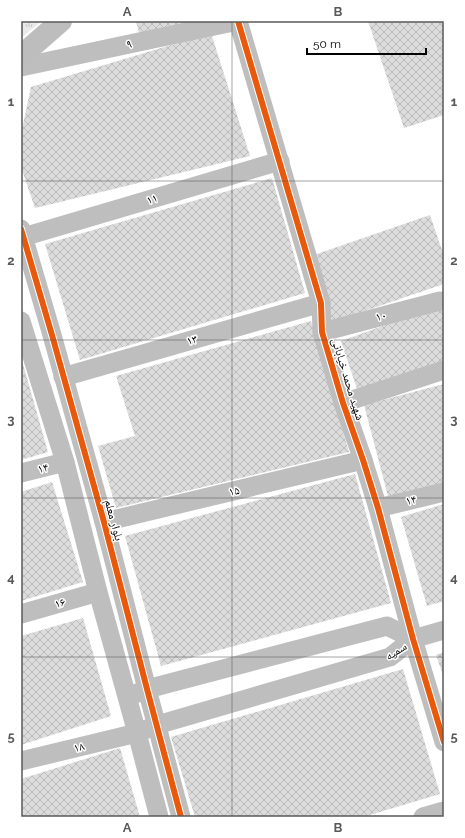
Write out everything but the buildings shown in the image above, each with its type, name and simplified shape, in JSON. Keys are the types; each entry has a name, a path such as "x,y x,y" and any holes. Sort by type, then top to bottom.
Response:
{"main road":[{"path":"21,56 61,21"}],"street":[{"name":"۹","path":"21,67 238,21"},
{"name":"شهید محمد خیابانی","path":"238,21 321,303 322,332 343,404 378,508 413,639 444,742"},
{"name":"۱۱","path":"22,233 280,161"},
{"name":"بلوار معلم","path":"22,233 104,522 181,817"},
{"name":"۱۰","path":"322,332 440,300"},
{"name":"۱۳","path":"63,377 321,303"},
{"path":"23,332 65,462 98,592 137,732 158,817"},
{"path":"343,404 444,370"},
{"name":"۱۵","path":"104,522 363,460"},
{"name":"۱۴","path":"21,473 65,462"},
{"name":"۱۴","path":"378,508 444,492"},
{"name":"۱۶","path":"21,614 98,592"},
{"name":"سمیه","path":"127,697 147,689 387,626 413,639 390,657 156,724 137,732"},
{"path":"413,639 444,630"},
{"name":"۱۸","path":"21,761 137,732"},
{"path":"423,817 444,811"}],"green space":[{"path":"21,21 42,21 21,38"}],"cycle path":[{"path":"238,21 321,303 322,332 343,403 378,508 413,639 444,742"},
{"path":"21,229 104,522 181,817"}]}
